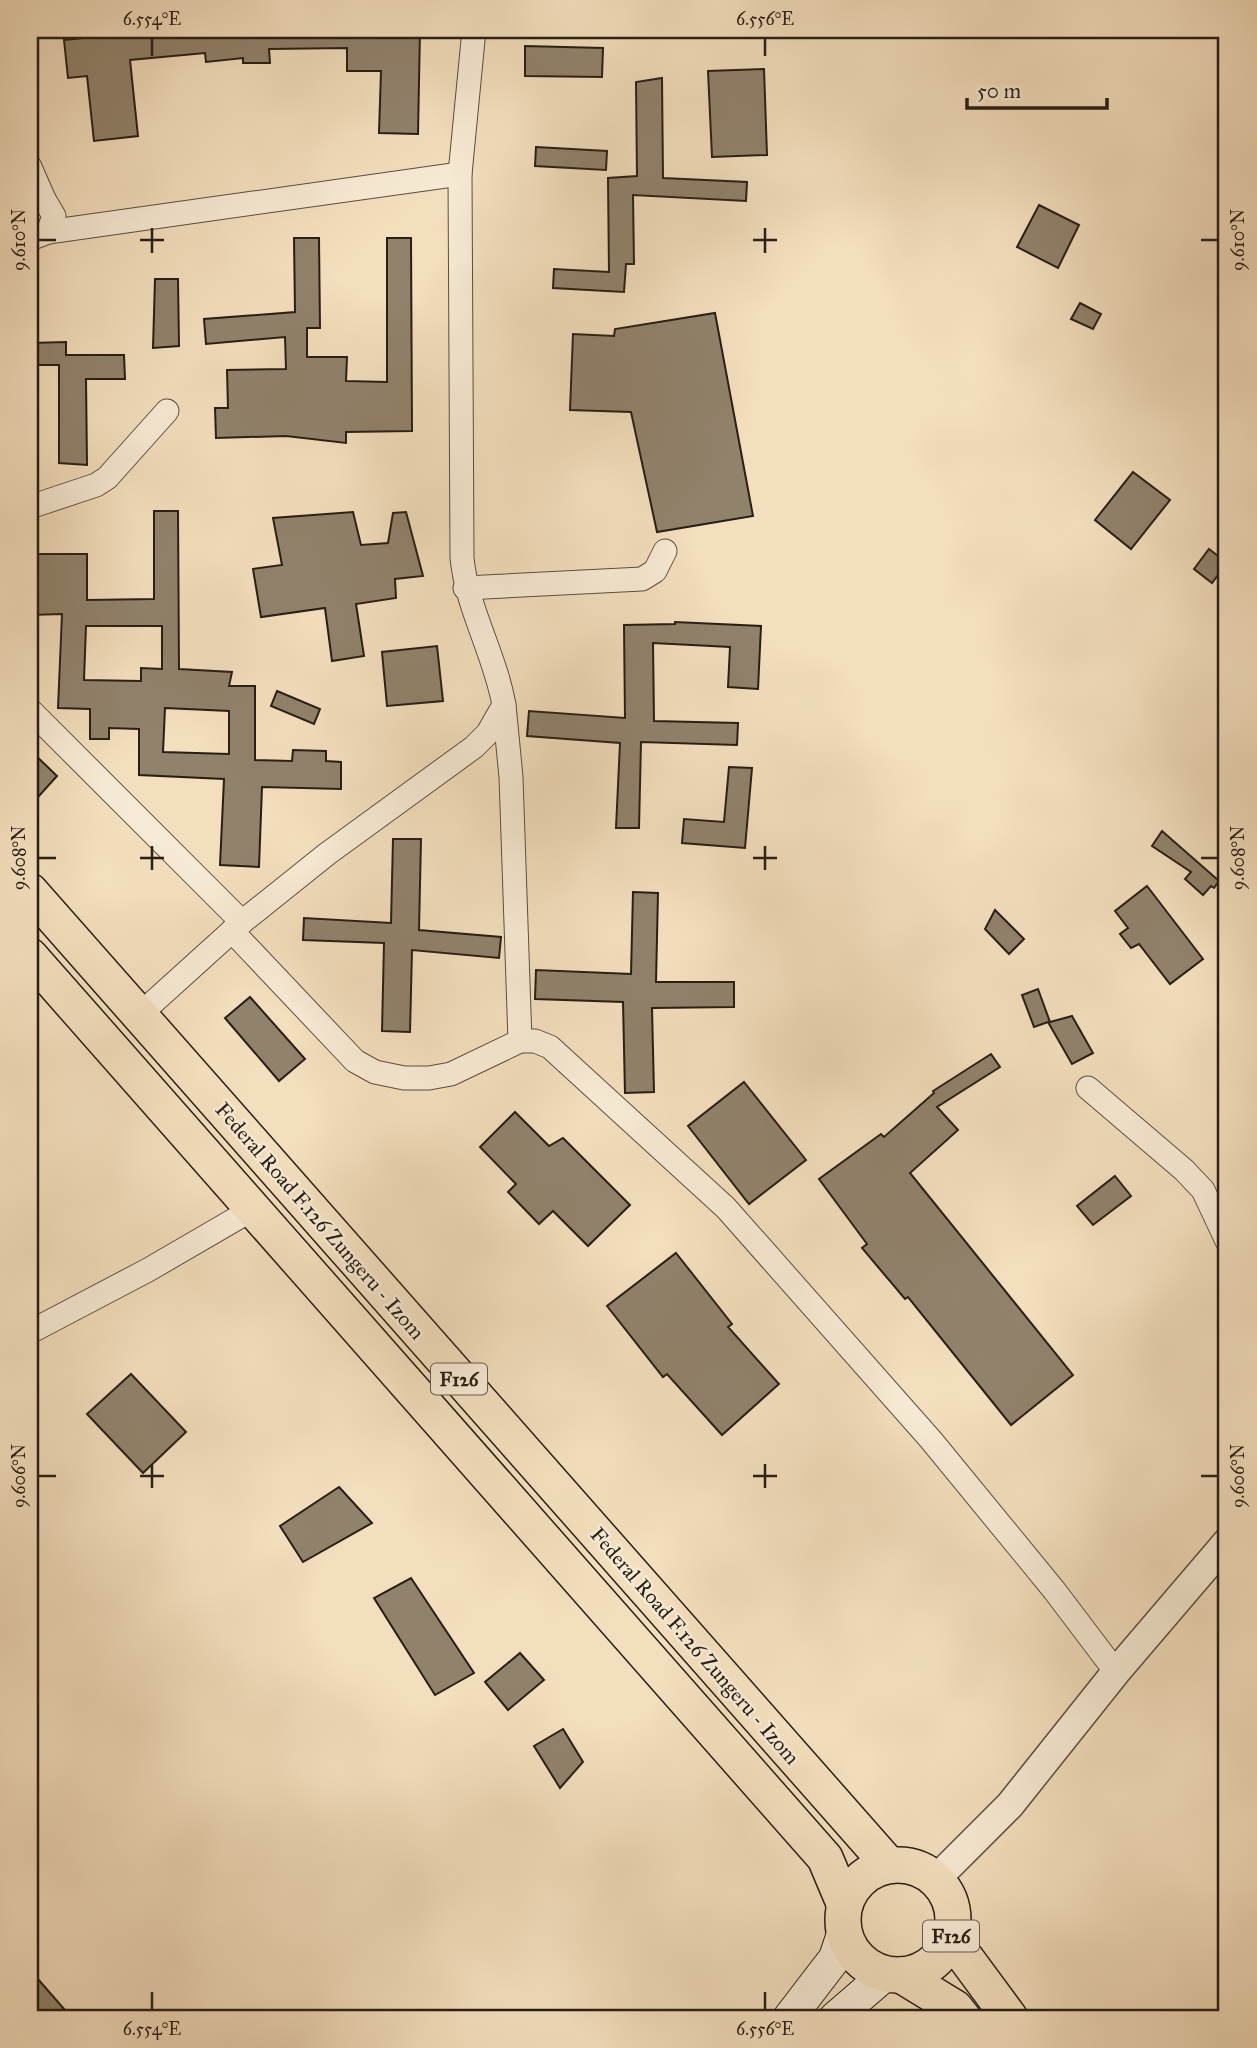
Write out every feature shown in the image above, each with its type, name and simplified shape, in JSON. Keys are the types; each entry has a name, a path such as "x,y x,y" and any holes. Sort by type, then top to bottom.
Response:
{"main road":[{"name":"Federal Road F.126 Zungeru - Izom","path":"30,891 889,1865"},
{"name":"Federal Road F.126 Zungeru - Izom","path":"30,956 825,1858 844,1919"},
{"path":"462,1447 493,1418"},
{"path":"789,2018 835,1958 854,1885 870,1872 889,1865 906,1865 936,1879"},
{"name":"F126","path":"893,1975 932,1964 951,1938 953,1912 950,1900 936,1879"},
{"name":"F126","path":"844,1919 859,1960 955,2008 963,2018"},
{"name":"F126","path":"951,1938 1010,2018"},
{"path":"835,2018 893,1975"}],"street":[{"path":"474,30 460,174 465,588 498,672 512,777 520,1041"},
{"path":"30,167 52,224 39,235"},
{"path":"39,235 460,174"},
{"path":"42,201 82,221 111,224"},
{"path":"30,507 96,485 107,478 167,411"},
{"path":"465,588 642,579 655,571 665,551"},
{"path":"138,1016 237,926 327,854 474,747 488,733 503,705"},
{"path":"30,710 237,926 355,1061 375,1072 404,1078 451,1074 520,1041 535,1041 550,1047 726,1208 931,1440 1054,1590 1116,1672"},
{"path":"1088,1088 1184,1170 1203,1190 1227,1241"},
{"path":"30,1332 148,1270 253,1209"},
{"path":"936,1879 1010,1805 1116,1672 1227,1542"}],"building":[{"path":"162,30 420,30 418,134 379,133 381,71 347,71 347,48 269,49 270,63 243,63 243,58 206,62 205,53 130,60 138,136 94,141 87,76 68,78 64,40"},
{"path":"525,46 603,48 602,77 525,76"},
{"path":"764,69 767,155 712,157 708,71"},
{"path":"662,78 663,178 747,182 746,201 633,195 634,264 626,264 624,292 553,288 554,269 609,272 608,178 637,176 636,82"},
{"path":"536,147 607,151 606,170 535,166"},
{"path":"1039,205 1079,225 1058,268 1017,247"},
{"path":"294,238 319,238 320,328 307,328 307,357 347,357 346,381 387,382 387,238 411,238 412,431 346,432 346,443 286,436 216,438 215,408 228,408 227,370 286,369 285,337 206,344 204,319 295,312"},
{"path":"155,279 178,279 179,346 153,348"},
{"path":"1080,303 1101,314 1093,329 1071,319"},
{"path":"715,313 753,516 657,532 631,412 570,410 573,334 614,336 615,329"},
{"path":"66,342 66,355 124,355 125,379 86,379 87,465 59,463 59,365 30,365 30,343"},
{"path":"1133,472 1170,500 1131,549 1095,520"},
{"path":"154,511 178,511 179,669 232,672 229,686 255,686 255,760 292,761 293,750 326,751 326,761 341,762 341,789 262,787 259,867 220,865 224,779 139,775 139,729 109,728 109,739 90,739 90,709 58,708 62,614 30,615 30,554 87,554 87,600 154,599","holes":["86,626 162,626 162,669 141,668 141,681 84,680","165,708 229,711 229,754 163,752"]},
{"path":"353,512 361,545 388,543 393,513 406,512 423,576 395,579 396,598 356,604 364,656 332,661 325,608 261,617 253,569 282,565 273,518"},
{"path":"1209,549 1227,563 1212,583 1194,569"},
{"path":"675,622 761,626 758,689 728,687 730,647 653,643 654,721 738,723 737,745 641,742 639,828 616,828 620,743 527,736 529,711 625,718 624,625"},
{"path":"437,646 443,701 387,706 382,652"},
{"path":"277,691 320,709 314,724 271,706"},
{"path":"30,750 57,776 30,806"},
{"path":"729,767 752,768 745,848 682,843 684,819 724,822"},
{"path":"1162,831 1219,881 1214,888 1211,886 1203,895 1185,879 1191,872 1152,846"},
{"path":"393,839 421,839 419,930 501,937 499,958 412,950 410,1032 382,1031 384,943 303,940 304,918 391,923"},
{"path":"1147,886 1203,959 1170,984 1139,944 1131,948 1120,934 1128,928 1115,911"},
{"path":"633,892 658,893 656,982 734,982 734,1007 652,1008 654,1092 625,1093 623,1002 535,999 536,970 631,974"},
{"path":"995,910 1024,939 1009,954 985,929"},
{"path":"1038,989 1050,1022 1072,1016 1093,1053 1072,1064 1048,1022 1034,1027 1022,995"},
{"path":"250,997 305,1059 279,1081 225,1018"},
{"path":"991,1054 1000,1067 937,1107 958,1130 910,1173 1073,1375 1011,1425 908,1297 905,1299 862,1248 867,1244 819,1179 881,1134 884,1137 934,1093 933,1091"},
{"path":"744,1082 806,1160 749,1204 688,1126"},
{"path":"515,1112 549,1146 563,1138 630,1205 588,1246 553,1211 539,1224 508,1192 516,1184 480,1147"},
{"path":"1115,1176 1131,1196 1093,1225 1077,1206"},
{"path":"676,1253 732,1324 728,1327 779,1384 722,1435 667,1374 663,1377 607,1306"},
{"path":"131,1374 186,1432 143,1473 87,1414"},
{"path":"339,1487 372,1523 303,1562 280,1526"},
{"path":"411,1578 474,1673 435,1695 374,1598"},
{"path":"520,1653 544,1680 508,1710 485,1682"},
{"path":"563,1729 583,1762 560,1788 534,1746"},
{"path":"30,1970 72,2018 30,2018"}]}
